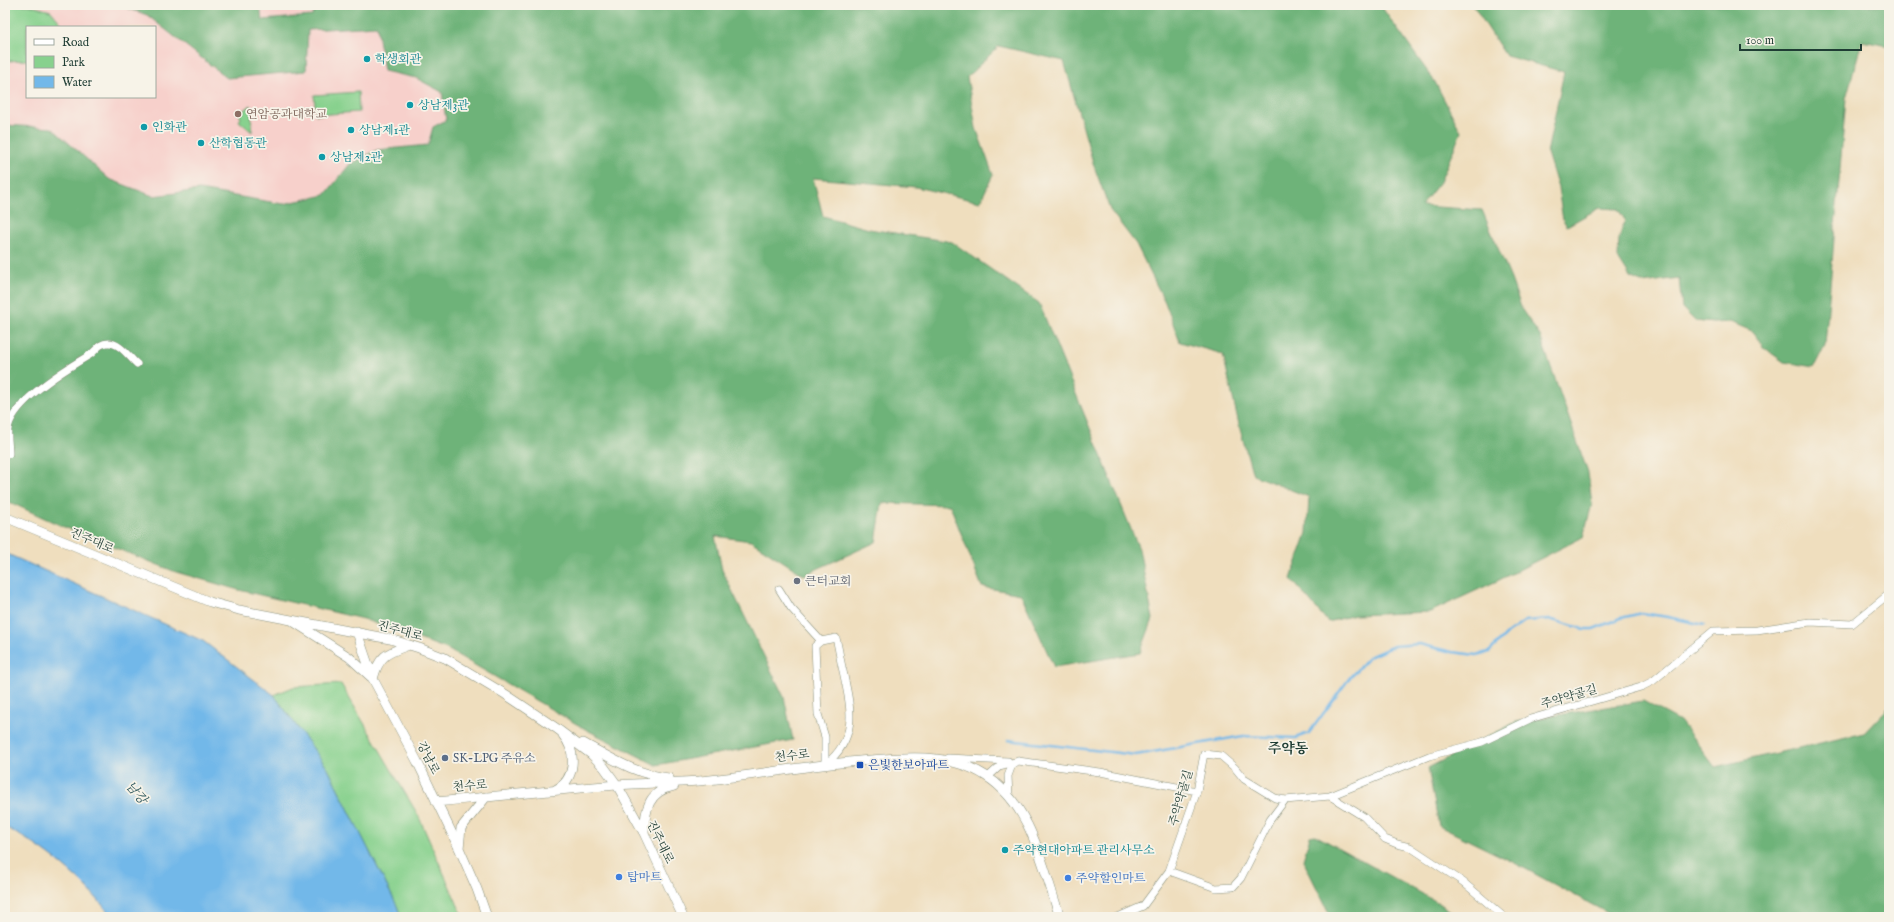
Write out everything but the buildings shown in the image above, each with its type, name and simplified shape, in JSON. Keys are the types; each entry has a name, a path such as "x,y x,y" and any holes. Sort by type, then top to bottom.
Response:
{"street":[{"path":"5,456 9,454 8,428 17,411 36,390 92,354 101,344 109,342 119,346 137,364"},
{"name":"진주대로","path":"5,517 177,590 210,602 239,610 390,639 445,658 505,694 556,728 592,755 604,767 617,785 644,833 683,917"},
{"path":"779,590 791,608 821,641"},
{"name":"주약약골길","path":"1118,917 1143,906 1169,871 1197,791 1204,754 1220,756 1235,768 1244,779 1275,798 1285,800 1330,796 1429,756 1482,742 1530,720 1641,687 1653,681 1713,631 1757,630 1810,622 1852,624 1889,594"},
{"path":"289,619 349,657 373,679 376,666 383,656 409,645"},
{"name":"강남로","path":"357,632 373,679 459,848 477,889 487,917"},
{"path":"836,638 851,718 849,731 838,755 826,765 825,737 818,714 815,646 821,641 836,638"},
{"path":"556,728 606,756 643,773 655,776 699,781"},
{"path":"552,791 563,786 567,781 572,762 571,750 567,740 556,728"},
{"path":"903,757 1018,761 1100,772 1197,791"},
{"name":"천수로","path":"436,802 617,785 699,781 903,757 949,761 975,770 988,777 1009,797 1031,832 1060,917"},
{"path":"988,777 1000,766 1018,761"},
{"path":"1009,797 1008,776 1012,765 1018,761"},
{"path":"644,833 645,815 648,804 655,795 664,788 699,781"},
{"path":"1330,796 1364,818 1385,839 1410,847 1463,882 1504,917"},
{"path":"459,848 461,828 486,797"},
{"path":"1169,871 1216,888 1233,886 1241,878 1270,820 1285,800"}],"shaded area":[{"name":"연암공과대학교","path":"5,5 450,5 473,132 303,221 130,197 5,159"}],"green space":[{"path":"5,5 29,5 51,11 63,26 26,26 26,60 5,61"},
{"path":"118,5 260,5 262,20 312,16 317,5 1386,5 1383,9 1435,82 1461,132 1440,182 1421,206 1482,210 1511,279 1522,310 1540,336 1588,473 1592,504 1583,537 1499,580 1430,612 1355,615 1328,622 1291,579 1307,533 1309,497 1253,475 1240,429 1223,354 1180,342 1165,302 1136,244 1110,210 1094,166 1064,61 999,46 967,77 976,128 993,175 980,202 916,187 813,178 823,216 869,229 952,242 1039,303 1139,549 1153,619 1140,653 1054,667 1021,594 982,587 950,505 882,503 876,542 804,575 751,541 715,536 722,570 784,697 793,740 656,765 587,730 447,649 363,619 239,590 176,572 75,532 5,500 5,125 52,128 109,179 153,196 199,190 283,204 325,195 350,164 377,150 428,145 433,127 446,120 442,92 416,78 384,71 377,26 308,30 306,71 227,78 147,15"},
{"path":"1473,5 1889,5 1889,46 1862,41 1846,98 1825,345 1814,367 1784,362 1764,348 1752,331 1730,322 1713,323 1695,321 1682,308 1679,278 1643,283 1630,277 1618,258 1619,239 1625,220 1618,209 1599,208 1567,226 1563,220 1558,188 1547,153 1564,72 1506,56"},
{"path":"358,92 359,112 316,115 314,95"},
{"path":"251,105 252,132 239,121 241,118 239,114"},
{"path":"341,684 418,815 463,917 401,917 397,906 328,769 274,695 293,687"},
{"path":"1643,701 1680,721 1715,767 1864,733 1889,707 1889,917 1615,917 1509,860 1439,826 1428,768 1516,722"},
{"path":"1315,835 1439,903 1459,917 1331,917 1303,860 1310,836"}],"water":[{"name":"남강","path":"5,553 203,641 274,695 328,769 397,906 401,917 112,917 89,890 64,866 36,845 5,827"}],"waterway":[{"path":"1008,740 1136,755 1243,736 1295,738 1309,733 1351,676 1369,657 1394,646 1419,644 1452,652 1476,655 1489,652 1508,633 1525,621 1549,619 1584,629 1593,629 1621,618 1642,613 1704,625"}],"place":[{"name":"학생회관","path":"367,59"},
{"name":"상남제3관","path":"410,105"},
{"name":"연암공과대학교","path":"238,114"},
{"name":"인화관","path":"144,127"},
{"name":"상남제1관","path":"351,130"},
{"name":"산학협동관","path":"201,143"},
{"name":"상남제2관","path":"322,157"},
{"name":"큰터교회","path":"797,581"},
{"name":"SK-LPG 주유소","path":"445,758"},
{"name":"은빛한보아파트","path":"860,765"},
{"name":"주약현대아파트 관리사무소","path":"1005,850"},
{"name":"탑마트","path":"619,877"},
{"name":"주약할인마트","path":"1068,878"}],"district":[{"name":"주약동","path":"1288,749"}]}
